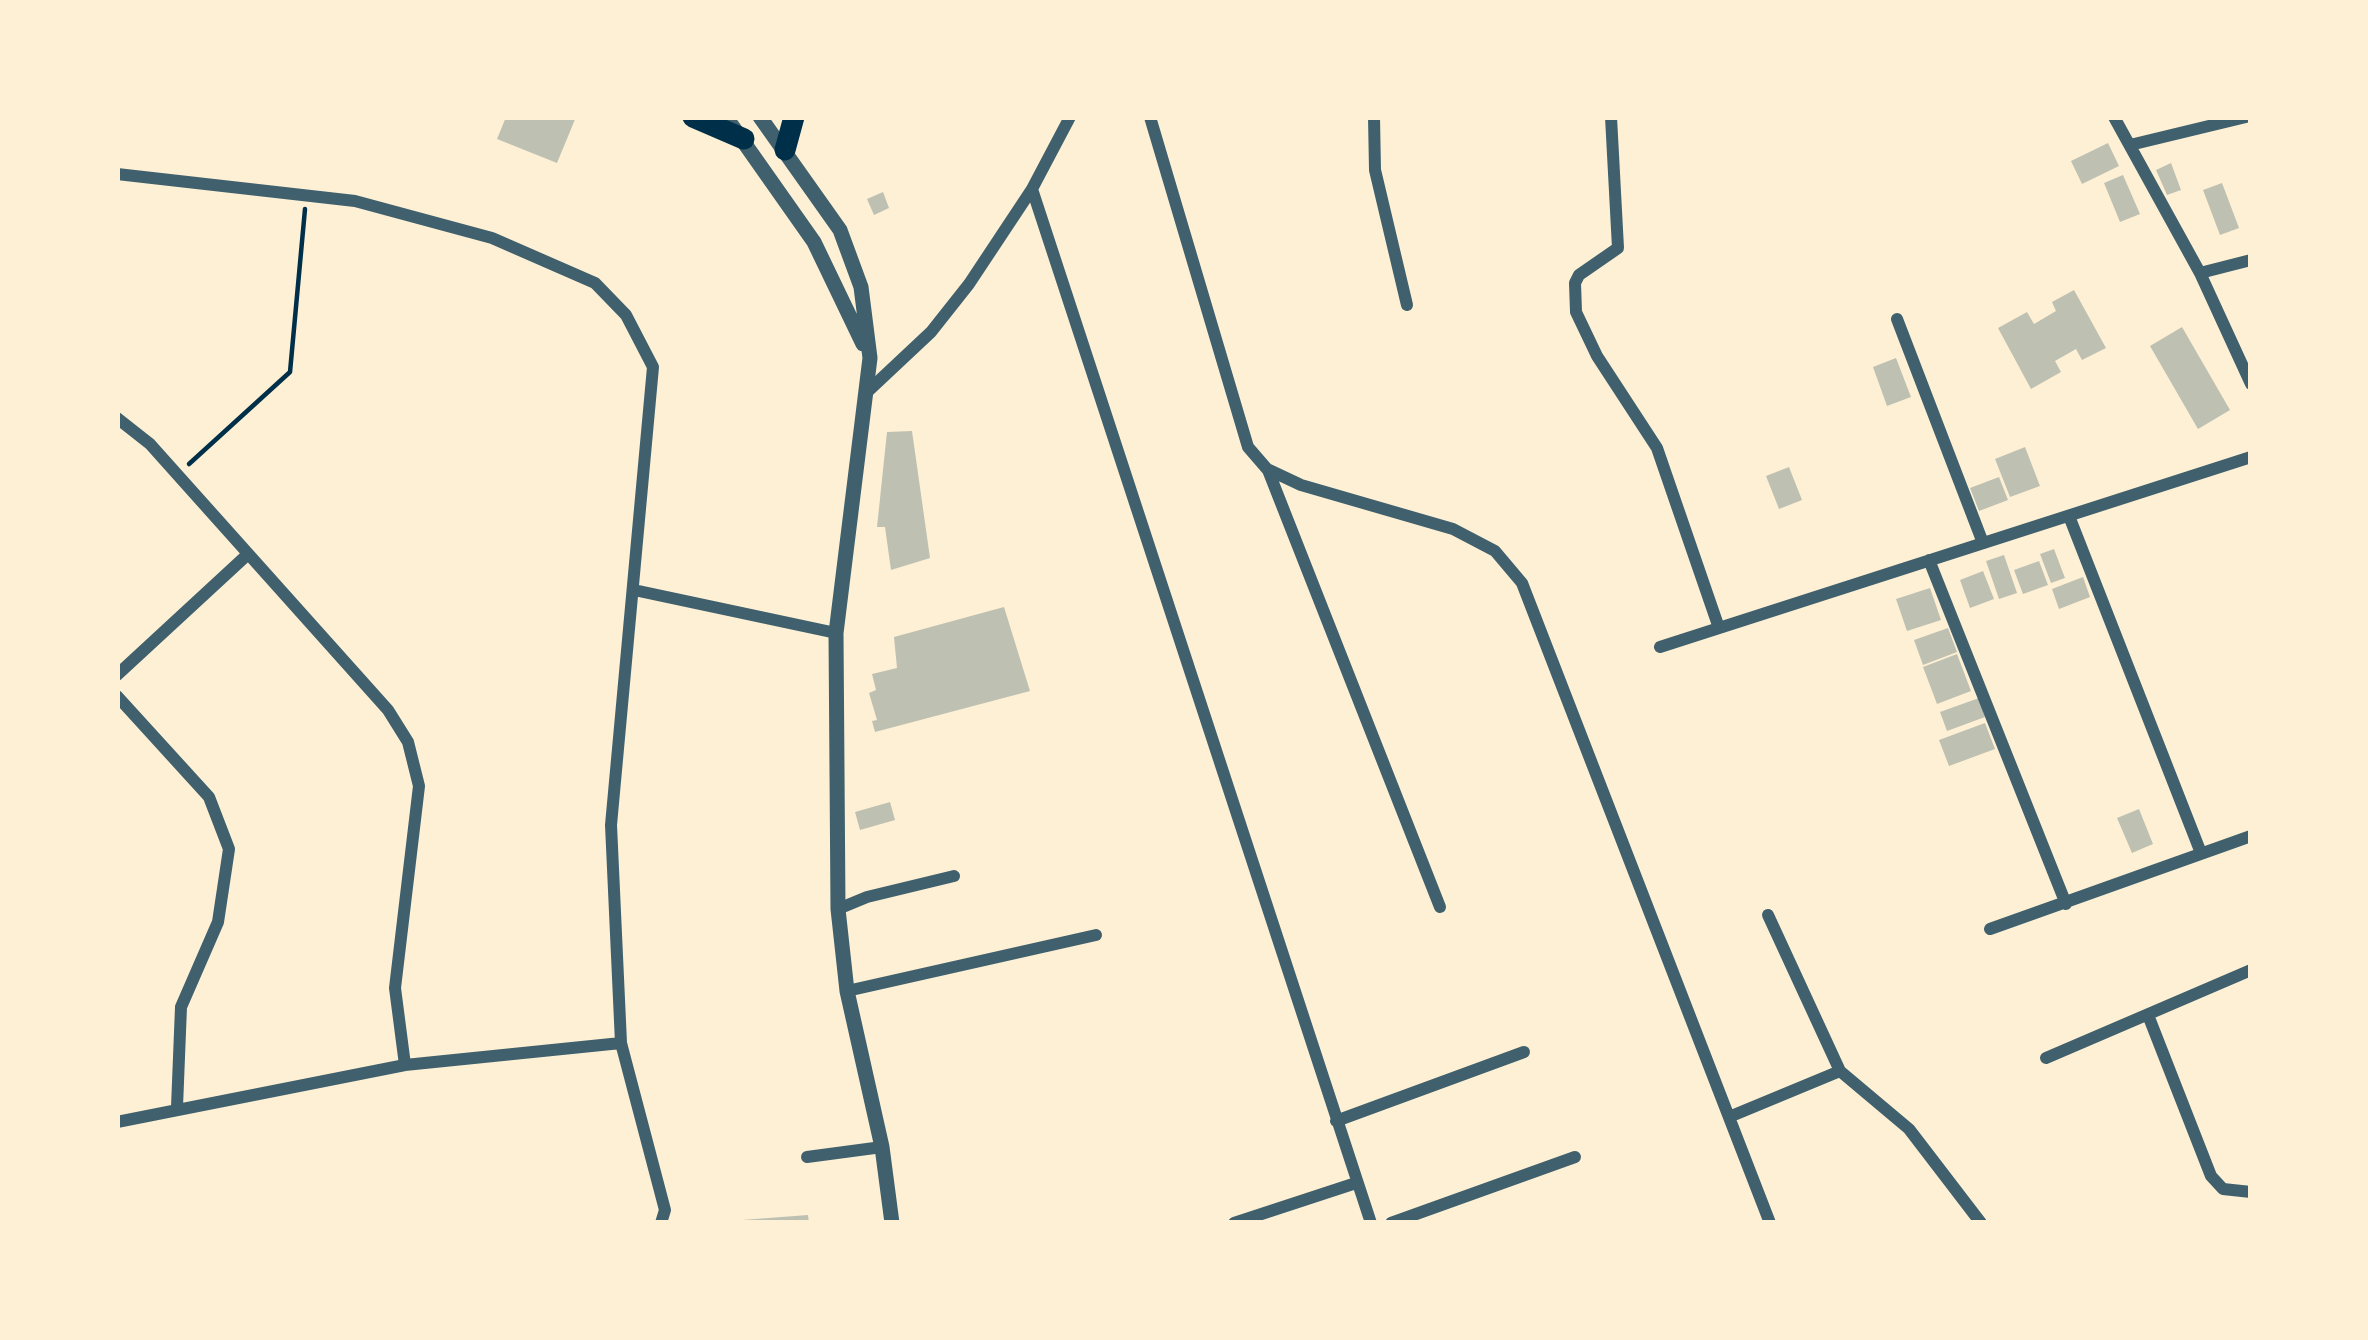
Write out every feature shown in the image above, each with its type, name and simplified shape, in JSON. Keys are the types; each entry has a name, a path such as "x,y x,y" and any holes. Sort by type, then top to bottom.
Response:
{"highway":[{"path":"693,117 744,139"},
{"path":"785,150 794,117"}],"street":[{"path":"726,117 814,242 870,358"},
{"path":"760,117 840,230 861,287 870,358 836,633 838,909 847,991 882,1148 892,1223"},
{"path":"866,393 931,332 968,284 1031,189 1070,117"},
{"path":"1150,117 1248,447 1268,469 1440,907"},
{"path":"1374,117 1375,170 1407,305"},
{"path":"1611,117 1618,248 1580,275 1575,283 1576,312 1597,356 1657,448 1719,628"},
{"path":"2114,117 2200,274 2251,384"},
{"path":"2129,145 2246,117"},
{"path":"117,174 355,201 492,238 595,283 626,314 653,367 611,825 621,1042 665,1210 661,1223"},
{"path":"1031,189 1371,1223"},
{"path":"2200,274 2251,260"},
{"path":"1897,319 1983,543"},
{"path":"117,418 150,444 388,710 408,742 418,786 395,988 405,1066"},
{"path":"1660,647 2251,457"},
{"path":"1268,469 1301,485 1453,530 1495,551 1522,583 1770,1223"},
{"path":"2068,516 2201,853"},
{"path":"117,675 248,555"},
{"path":"1929,560 2066,904"},
{"path":"634,590 836,633"},
{"path":"117,696 209,797 229,849 218,922 181,1006 177,1107"},
{"path":"1990,929 2251,836"},
{"path":"838,909 867,897 955,876"},
{"path":"1768,915 1840,1071 1909,1129 1981,1223"},
{"path":"847,991 1096,935"},
{"path":"2046,1058 2251,970"},
{"path":"2148,1015 2211,1176 2223,1190 2251,1192"},
{"path":"117,1122 405,1066 621,1042"},
{"path":"1336,1121 1524,1052"},
{"path":"1729,1118 1840,1071"},
{"path":"807,1157 882,1148"},
{"path":"1390,1223 1574,1157"},
{"path":"1234,1223 1356,1183"}],"path":[{"path":"177,475 290,372 306,197"}],"building":[{"path":"506,117 576,117 557,163 497,139"},
{"path":"2108,143 2119,166 2082,184 2071,161"},
{"path":"2171,163 2181,190 2167,195 2156,170"},
{"path":"2123,175 2140,214 2120,222 2104,183"},
{"path":"2222,183 2239,228 2220,235 2203,190"},
{"path":"883,192 889,208 874,215 867,199"},
{"path":"2074,290 2106,348 2082,360 2076,349 2055,361 2061,372 2031,389 1998,328 2027,312 2034,324 2056,311 2052,302"},
{"path":"2182,327 2230,410 2198,429 2150,346"},
{"path":"1896,358 1911,397 1887,406 1873,367"},
{"path":"912,431 930,558 891,570 885,527 877,527 887,432"},
{"path":"2025,447 2040,486 2010,497 1995,459"},
{"path":"1789,467 1802,500 1779,509 1766,476"},
{"path":"1999,477 2008,500 1979,511 1970,488"},
{"path":"2054,549 2065,578 2051,583 2040,554"},
{"path":"2004,555 2017,593 1999,599 1986,561"},
{"path":"2039,561 2048,585 2023,594 2014,570"},
{"path":"1983,571 1994,599 1970,608 1960,580"},
{"path":"2083,577 2090,597 2059,609 2052,589"},
{"path":"1930,588 1941,620 1907,631 1896,599"},
{"path":"1004,607 1030,691 875,732 872,721 877,720 869,693 876,690 872,674 897,668 894,637"},
{"path":"1948,628 1957,652 1923,665 1914,640"},
{"path":"1957,654 1971,691 1937,704 1923,667"},
{"path":"1979,698 1985,717 1947,731 1940,712"},
{"path":"1985,723 1995,749 1949,766 1939,740"},
{"path":"890,802 895,820 860,830 855,812"},
{"path":"2139,809 2153,844 2132,853 2117,818"},
{"path":"808,1215 809,1223 742,1223 742,1220"}]}
